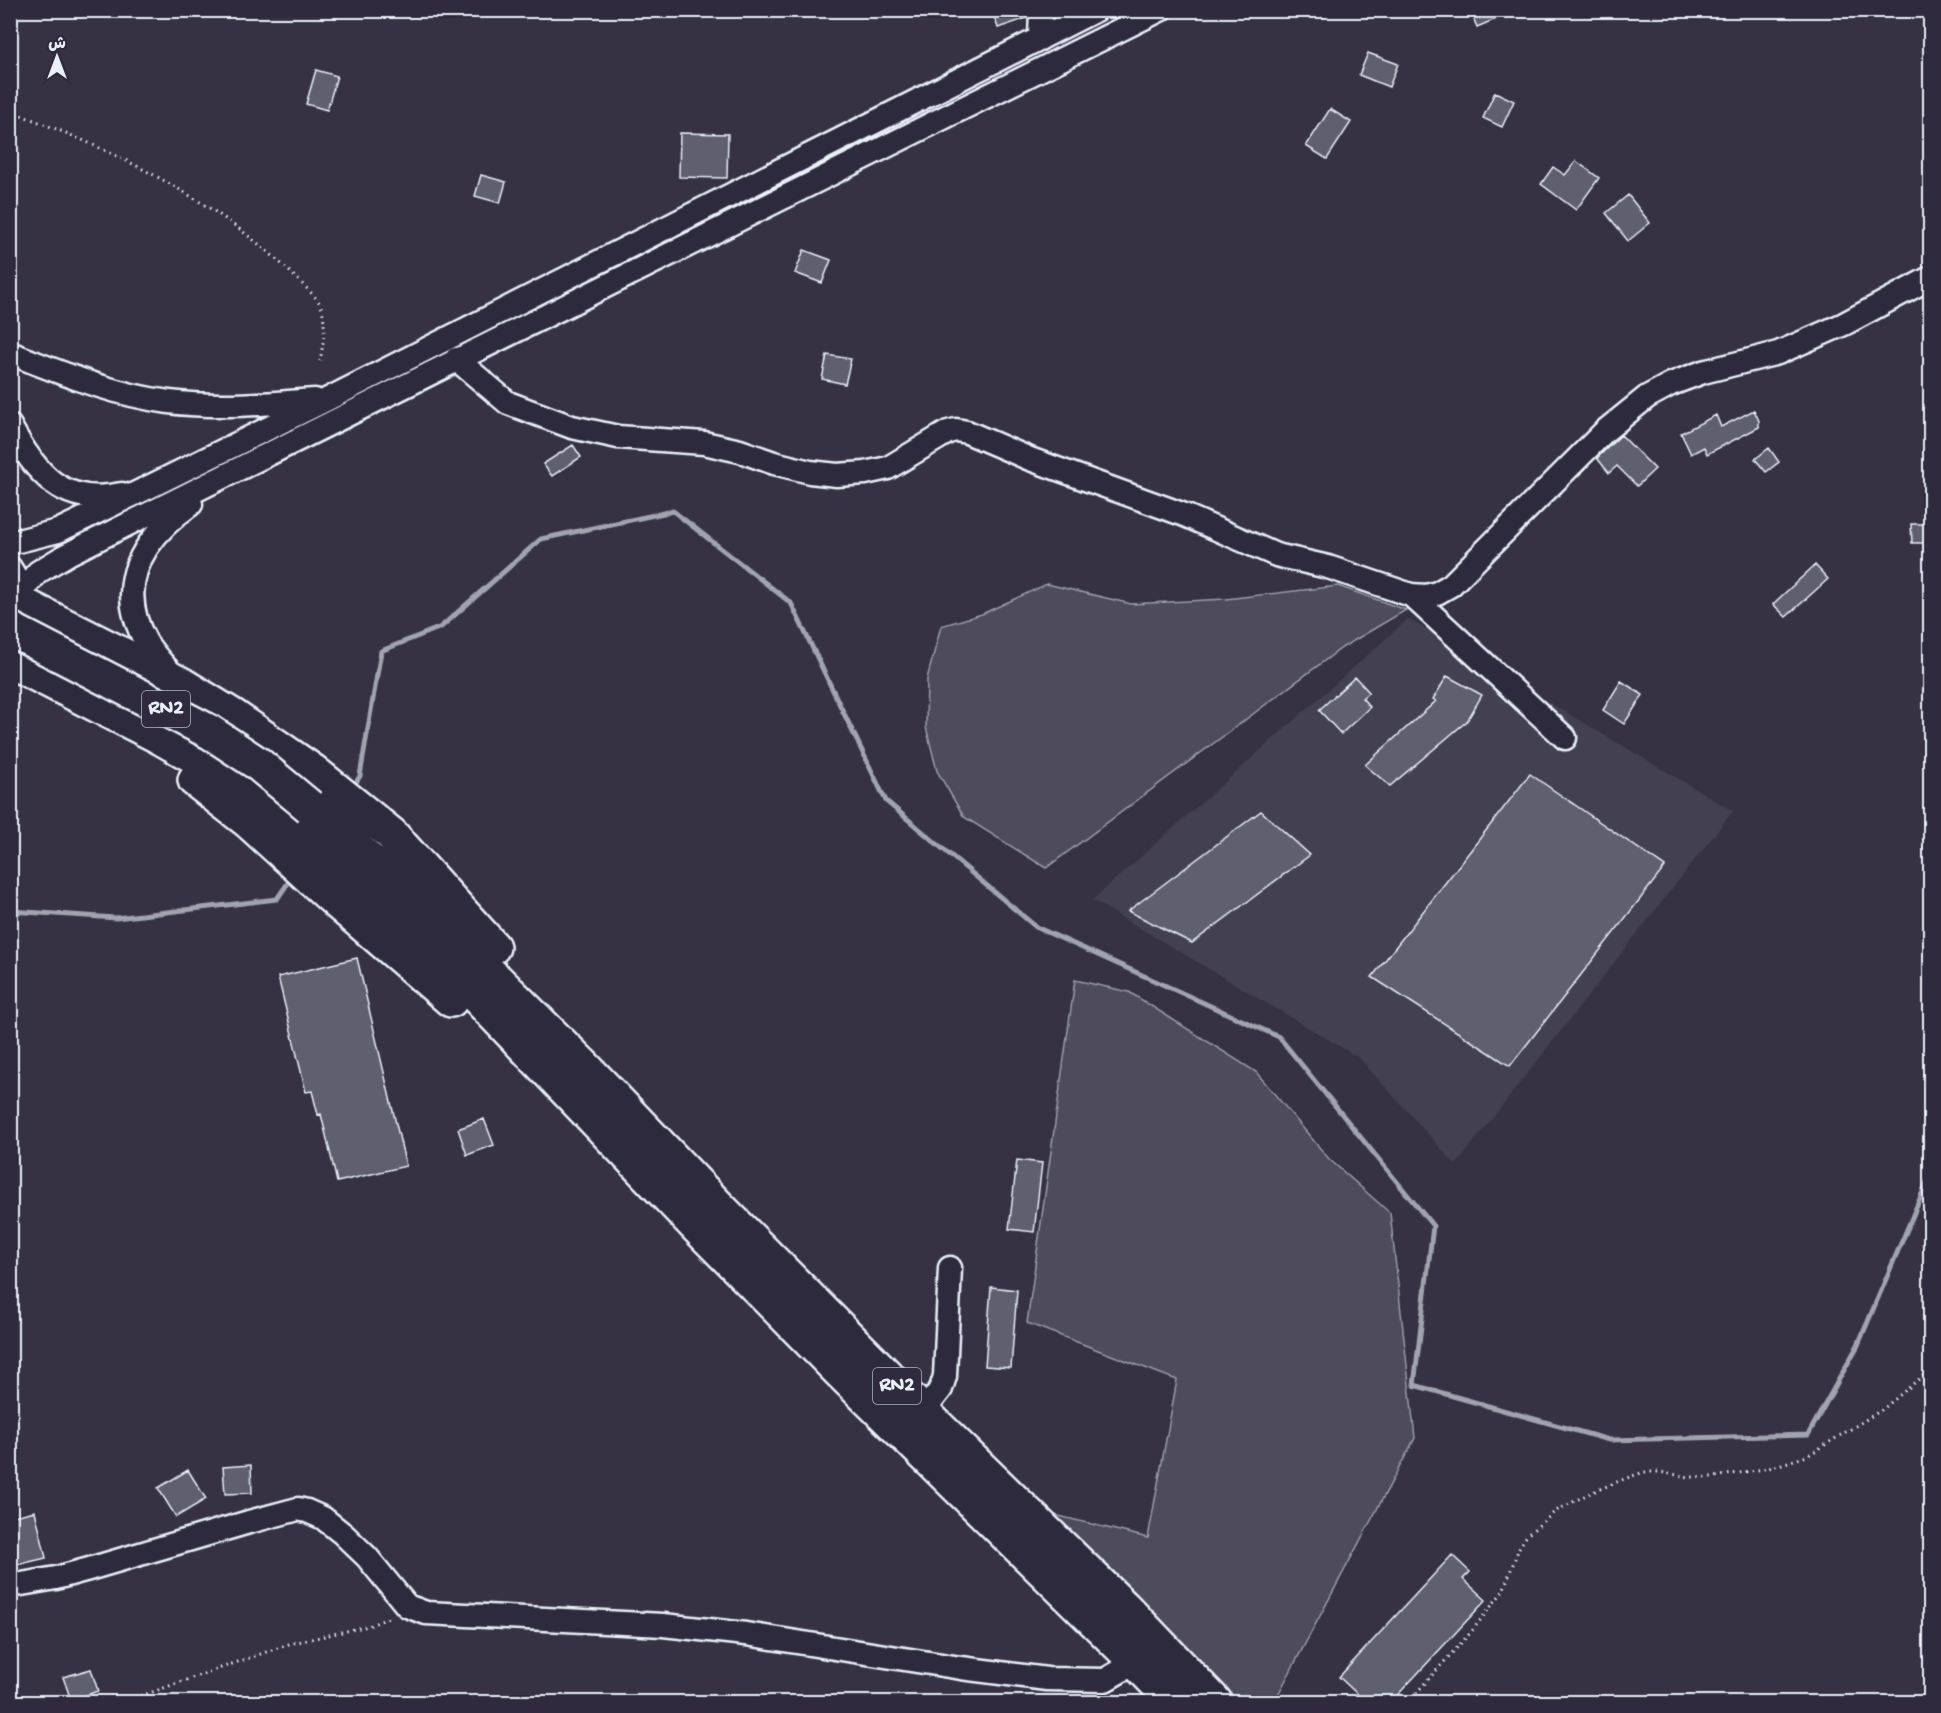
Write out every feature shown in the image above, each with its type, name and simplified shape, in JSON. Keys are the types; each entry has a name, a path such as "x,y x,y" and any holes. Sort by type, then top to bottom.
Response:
{"highway":[{"path":"17,609 181,684 233,716 314,772 390,834 547,1007 583,1065"},
{"name":"RN2","path":"17,609 257,763 357,882 424,908 583,1065 718,1206 923,1412 1124,1607 1215,1702"},
{"name":"RN2","path":"10,661 156,735 220,771 294,824 451,970 696,1227 1175,1702"},
{"path":"10,682 76,712 180,770 227,804 269,842 357,882"}],"street":[{"path":"1040,39 1041,10"},
{"path":"10,543 58,531 149,487 326,400 1096,10"},
{"path":"17,609 38,572 51,563 456,359 1160,10"},
{"path":"456,359 508,403 572,427 618,437 704,443 810,472 837,475 866,473 888,468 948,432 956,430 967,432 1030,459 1182,514 1276,555 1328,567 1411,595 1426,596 1451,585 1605,432 1647,397 1671,384 1703,372 1778,353 1844,324 1930,278"},
{"path":"10,354 105,387 167,401 223,405 326,400"},
{"path":"10,426 26,454 41,472 63,491 84,497 105,498 149,487"},
{"path":"181,684 154,653 141,631 134,609 133,580 140,557 157,533 176,514 237,471"},
{"path":"10,568 15,576 19,615 10,639"},
{"path":"1411,595 1565,738"},
{"path":"923,1412 941,1389 945,1376 950,1268"},
{"path":"10,1586 24,1585 78,1572 249,1521 298,1509 323,1518 343,1534 367,1557 407,1606 426,1613 663,1625 746,1634 1047,1679 1105,1680 1136,1662"}],"path":[{"path":"10,111 66,132 181,190 274,256 321,304 324,340 320,361"},
{"path":"1408,1702 1472,1631 1503,1591 1519,1548 1527,1535 1556,1511 1588,1494 1644,1472 1689,1477 1715,1476 1769,1468 1807,1456 1883,1409 1930,1370"},
{"path":"135,1698 290,1644 387,1620 407,1606"}],"shaded area":[{"path":"1047,584 1131,604 1226,599 1338,586 1406,610 1343,647 1046,868 964,817 937,771 926,727 927,679 941,626 982,614"},
{"path":"1408,619 1733,811 1456,1165 1358,1057 1092,900"},
{"path":"1075,980 1129,992 1256,1072 1329,1159 1390,1213 1415,1438 1274,1702 1236,1702 1051,1514 1148,1538 1177,1380 1027,1323"}],"building":[{"path":"992,10 1027,10 1027,18 998,28"},
{"path":"1470,10 1515,10 1515,11 1477,27"},
{"path":"1368,53 1398,64 1389,87 1359,75"},
{"path":"316,70 337,76 327,110 306,104"},
{"path":"1495,92 1514,101 1502,127 1483,118"},
{"path":"1330,109 1351,122 1327,159 1306,146"},
{"path":"680,133 728,134 727,178 679,177"},
{"path":"1576,161 1599,178 1576,210 1541,184 1553,167 1565,175"},
{"path":"481,175 506,182 500,203 475,196"},
{"path":"1628,195 1650,223 1628,241 1606,213"},
{"path":"804,250 831,260 822,283 795,273"},
{"path":"827,355 851,359 845,384 822,379"},
{"path":"1754,410 1759,427 1707,454 1704,447 1691,454 1681,433 1716,415 1721,427"},
{"path":"1621,435 1655,469 1637,486 1617,466 1609,473 1597,458"},
{"path":"573,445 581,457 552,476 543,464"},
{"path":"1769,448 1779,462 1766,472 1755,459"},
{"path":"1911,524 1930,524 1930,543 1912,543"},
{"path":"1815,565 1828,579 1786,617 1773,604"},
{"path":"1447,676 1482,695 1467,721 1390,786 1365,765 1436,701 1433,699"},
{"path":"1355,677 1369,692 1362,698 1370,707 1341,734 1319,710"},
{"path":"1621,681 1643,695 1624,724 1603,710"},
{"path":"1530,774 1665,867 1510,1066 1372,977"},
{"path":"1261,811 1310,855 1192,943 1128,911"},
{"path":"357,958 406,1166 337,1182 321,1114 318,1115 312,1091 306,1092 278,977"},
{"path":"484,1119 494,1145 467,1155 458,1129"},
{"path":"1017,1160 1042,1163 1034,1232 1009,1229"},
{"path":"991,1287 1017,1290 1011,1368 985,1366"},
{"path":"251,1465 252,1493 225,1494 223,1467"},
{"path":"188,1470 206,1499 176,1517 158,1488"},
{"path":"35,1511 46,1558 16,1565 10,1543 10,1517"},
{"path":"1452,1555 1470,1572 1463,1579 1486,1600 1391,1702 1366,1702 1339,1677"},
{"path":"91,1669 98,1691 71,1700 63,1677"}],"waterway":[{"path":"351,790 360,776 381,651 441,627 541,539 673,511 791,603 886,801 1036,927 1279,1037 1433,1226 1414,1385 1609,1440 1808,1435 1858,1345 1930,1175"},
{"path":"10,911 116,918 277,899 292,877"}]}
